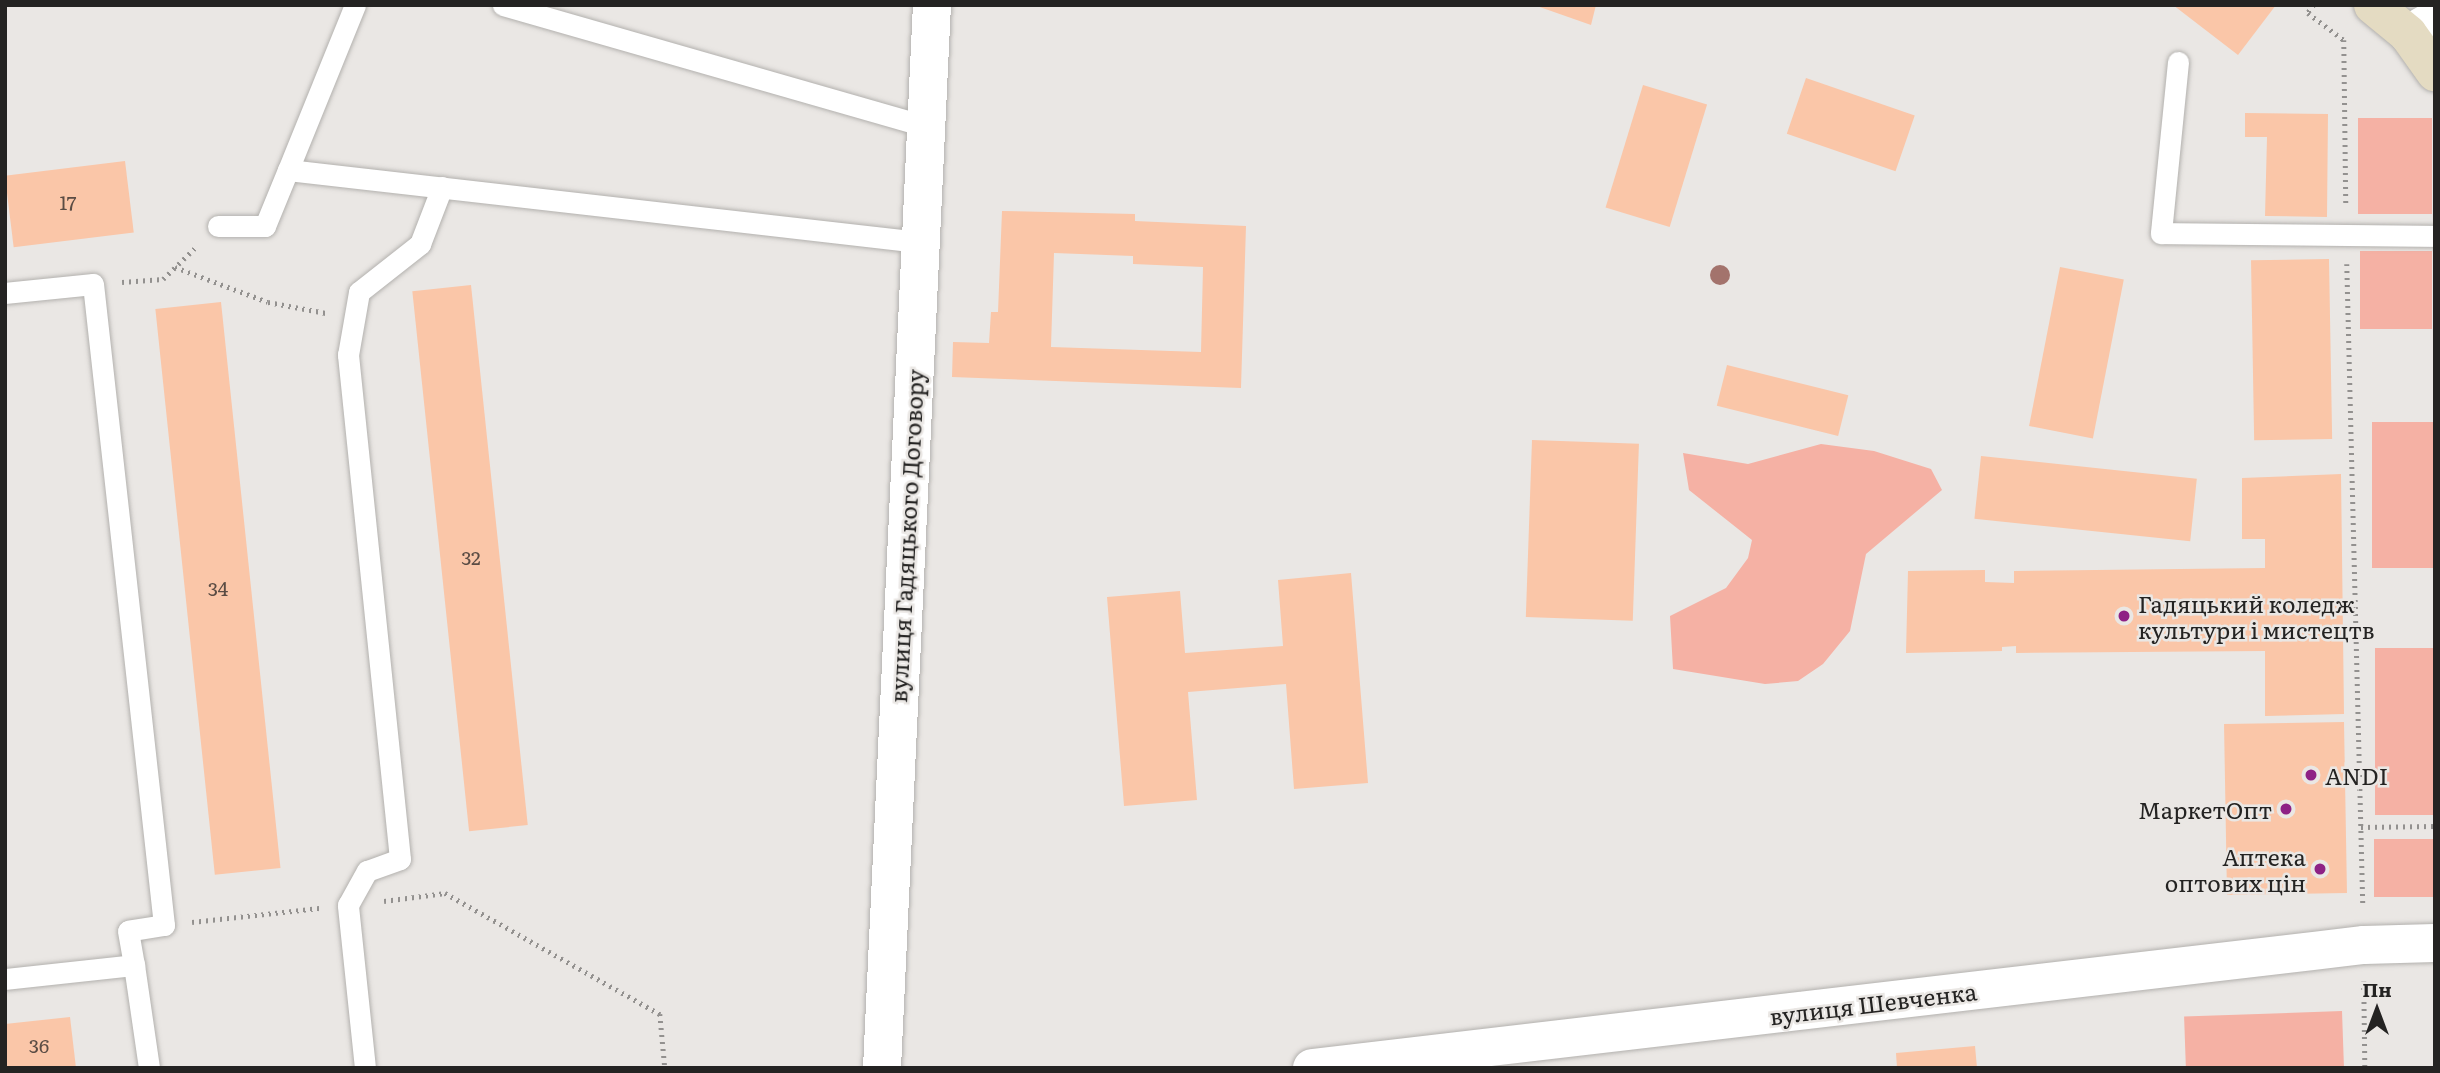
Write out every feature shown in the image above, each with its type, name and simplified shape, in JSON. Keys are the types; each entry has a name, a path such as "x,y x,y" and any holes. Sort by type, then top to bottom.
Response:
{"street":[{"name":"вулиця Гадяцького Договору","path":"882,1068 924,126 932,5"},
{"path":"2373,5 2421,27 2435,72"},
{"name":"вулиця Шевченка","path":"1312,1068 2364,945 2435,943"}],"lane":[{"path":"218,226 265,226 355,5"},
{"path":"503,5 924,126"},
{"path":"2178,62 2161,233 2435,236"},
{"path":"288,170 919,242"},
{"path":"365,1068 348,905 367,871 400,859 348,355 359,292 420,244 442,187"},
{"path":"5,293 93,284 163,925 128,931 149,1068"},
{"path":"5,979 134,965"}],"path":[{"path":"2314,5 2308,13 2344,40 2365,1068"},
{"path":"93,284 163,279 218,226"},
{"path":"175,267 268,302 355,319"},
{"path":"2361,827 2435,825"},
{"path":"163,925 445,893 660,1014 665,1068"}],"shaded area":[{"path":"2358,118 2432,118 2432,214 2358,214"},
{"path":"2360,251 2432,251 2432,329 2360,329"},
{"path":"2372,422 2435,422 2435,568 2372,568"},
{"path":"1821,444 1874,451 1931,469 1942,490 1866,554 1850,631 1823,664 1798,681 1765,684 1673,669 1670,616 1726,588 1748,558 1752,540 1689,490 1683,453 1748,464"},
{"path":"2375,648 2435,648 2435,815 2375,815"},
{"path":"2374,839 2435,839 2435,897 2374,897"},
{"path":"2342,1011 2344,1068 2186,1068 2184,1017"}],"building":[{"path":"1534,5 1596,5 1591,25"},
{"path":"2173,5 2276,5 2238,55"},
{"path":"1806,78 1915,115 1896,171 1787,134"},
{"path":"1643,85 1707,105 1670,227 1606,207"},
{"path":"2245,113 2328,114 2327,217 2265,216 2267,137 2245,137"},
{"path":"125,161 134,232 14,247 5,176"},
{"path":"1002,211 1135,214 1135,221 1246,226 1241,388 952,377 953,342 989,343 991,312 998,312","holes":["1054,253 1133,256 1133,264 1203,267 1201,352 1051,347"]},
{"path":"2329,259 2332,439 2254,440 2251,260"},
{"path":"2060,267 2124,279 2093,438 2029,426"},
{"path":"471,285 528,825 469,831 412,291"},
{"path":"221,302 280,868 215,875 155,309"},
{"path":"1727,365 1848,395 1838,436 1717,406"},
{"path":"1532,440 1639,444 1633,621 1526,617"},
{"path":"1981,456 2197,479 2190,541 1974,519"},
{"name":"Гадяцький коледж культури і мистецтв","path":"2341,474 2344,714 2265,716 2265,651 2016,653 2016,646 2002,647 2002,651 1906,653 1908,571 1985,570 1985,582 2014,583 2014,571 2265,568 2265,539 2242,539 2242,478"},
{"path":"1351,573 1368,783 1294,789 1286,684 1188,692 1197,800 1124,806 1107,597 1180,591 1185,653 1283,646 1278,580"},
{"name":"МаркетОпт","path":"2344,722 2347,893 2227,895 2224,724"},
{"path":"70,1017 76,1068 5,1068 5,1024"},
{"path":"1975,1046 1977,1068 1897,1068 1896,1053"}],"place":[{"name":"Гадяцький коледж культури і мистецтв","path":"2124,616"},
{"name":"ANDI","path":"2311,775"},
{"name":"МаркетОпт","path":"2286,809"},
{"name":"Аптека оптових цін","path":"2320,869"}]}
